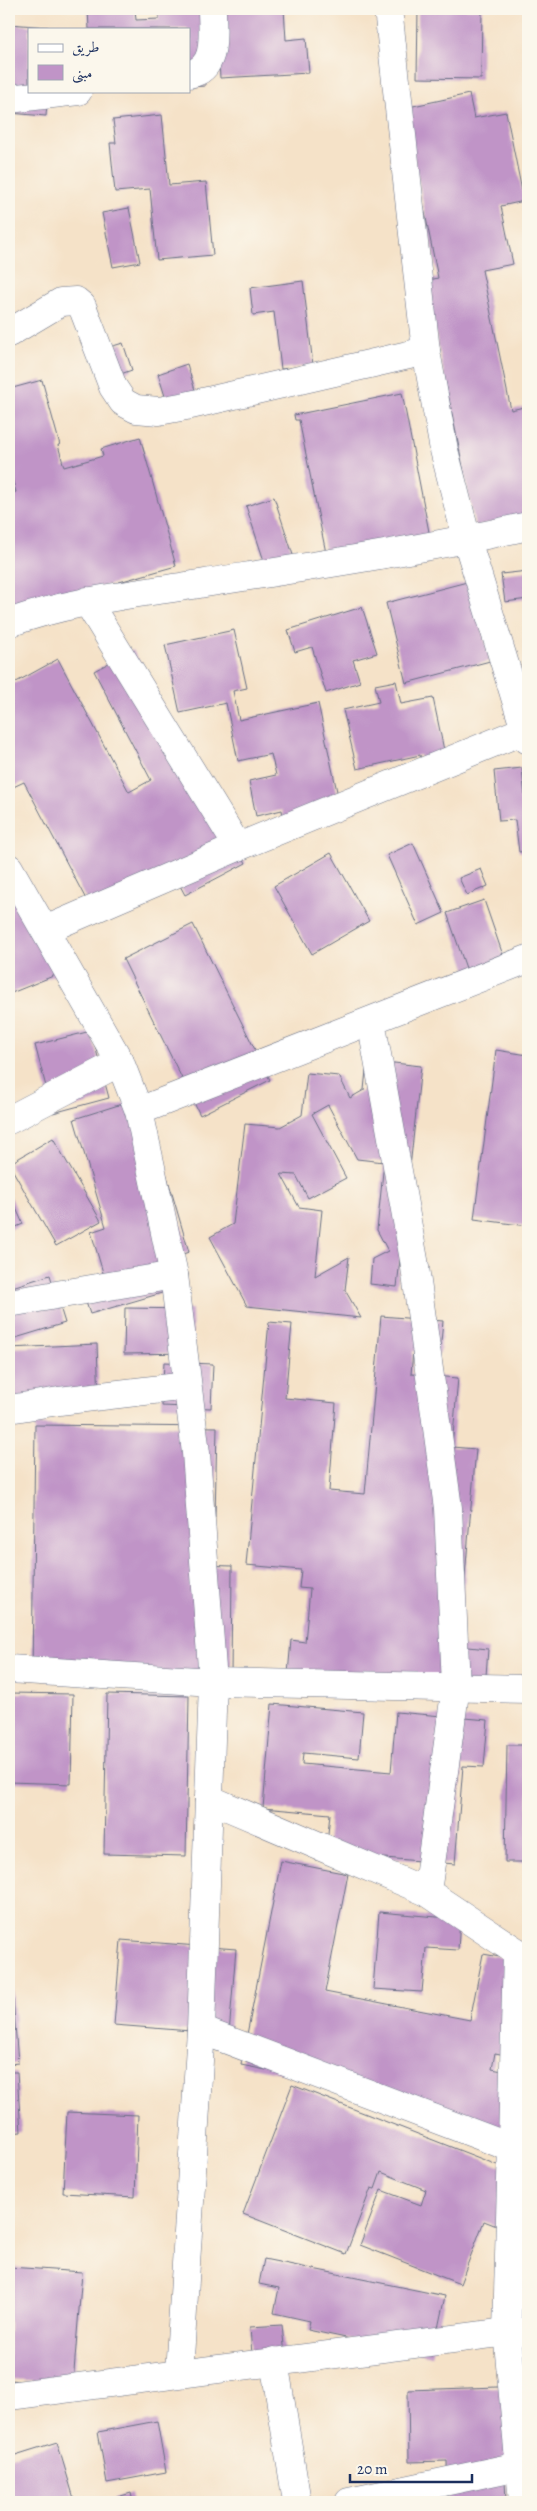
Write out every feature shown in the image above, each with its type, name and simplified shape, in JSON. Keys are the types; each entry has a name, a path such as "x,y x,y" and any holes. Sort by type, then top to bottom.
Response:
{"street":[{"path":"190,74 198,70 208,60 212,48 212,9"},
{"path":"45,930 238,846 526,735 467,540 444,450 426,351 388,9"},
{"path":"9,99 69,92"},
{"path":"9,333 61,302 76,301 82,306 113,387 123,402 136,409 159,411 264,389 426,351"},
{"path":"9,623 87,601 467,540 528,526"},
{"path":"87,601 238,846"},
{"path":"9,868 120,1062 139,1111 174,1275 196,1453 213,1682 200,2030 179,2373"},
{"path":"139,1111 528,959"},
{"path":"371,1021 414,1260 448,1508 456,1686 427,1892"},
{"path":"9,1120 120,1062"},
{"path":"9,1303 174,1275"},
{"path":"9,1409 187,1386"},
{"path":"9,1669 213,1682 528,1689"},
{"path":"209,1799 427,1892 523,1954 512,2148 520,2466 523,2502"},
{"path":"200,2030 512,2148"},
{"path":"9,2396 518,2331"},
{"path":"274,2361 297,2502"},
{"path":"349,2502 520,2466"}],"building":[{"path":"88,9 135,9 136,20 159,19 159,9 202,9 205,86 190,87 190,28 89,28"},
{"path":"216,9 284,9 286,40 306,38 309,73 220,78"},
{"path":"418,9 482,9 481,79 417,78"},
{"path":"9,24 48,27 28,28 28,92 48,92 46,116 9,113"},
{"path":"469,94 474,118 506,112 524,201 501,206 513,264 482,270 511,410 528,406 527,515 475,526 425,281 438,278 404,108"},
{"path":"162,115 169,185 206,182 213,255 157,260 150,189 115,192 110,143 116,143 113,120"},
{"path":"129,208 140,262 113,267 102,213"},
{"path":"303,281 313,365 281,369 274,312 253,315 250,288"},
{"path":"123,343 132,370 112,377 103,349"},
{"path":"187,364 199,403 170,412 158,374"},
{"path":"42,380 60,445 58,445 64,467 103,456 101,449 140,437 176,566 9,613 9,494 16,492 9,468 9,389"},
{"path":"402,393 430,537 327,558 299,420 295,420 294,415"},
{"path":"274,497 295,561 267,570 246,506"},
{"path":"528,571 528,599 505,602 501,574"},
{"path":"471,581 490,661 406,683 386,603"},
{"path":"362,607 377,653 353,660 360,682 326,693 312,647 295,652 288,630"},
{"path":"234,630 247,688 233,691 239,720 318,703 341,810 284,823 282,810 256,816 249,781 276,775 271,754 238,761 226,703 180,713 165,645"},
{"path":"133,650 246,863 185,895 177,880 98,922 24,782 9,789 9,686 58,659 129,792 151,780 94,671"},
{"path":"396,681 401,704 433,698 445,755 421,760 420,755 357,769 343,710 379,702 375,685"},
{"path":"522,768 528,825 528,851 519,852 515,820 499,821 494,771"},
{"path":"413,843 444,913 418,925 387,855"},
{"path":"331,853 369,921 312,954 274,886"},
{"path":"481,869 488,886 467,895 459,878"},
{"path":"9,884 63,972 9,994"},
{"path":"484,900 506,964 469,977 447,913"},
{"path":"193,924 270,1080 200,1115 123,959"},
{"path":"91,1031 109,1098 53,1113 35,1045"},
{"path":"496,1050 528,1055 528,1226 474,1219"},
{"path":"367,1060 421,1066 397,1287 370,1284 372,1259 388,1251 377,1230 384,1162 357,1159 328,1105 312,1114 346,1178 308,1198 296,1175 281,1174 299,1207 322,1210 315,1276 349,1257 345,1290 361,1318 247,1306 210,1237 233,1224 245,1124 280,1127 302,1115 307,1073 339,1076 350,1098 364,1090"},
{"path":"144,1097 189,1252 170,1258 179,1288 90,1314 80,1284 104,1276 91,1232 106,1227 74,1119"},
{"path":"53,1138 101,1221 56,1246 9,1164"},
{"path":"11,1197 23,1224 9,1230 9,1199"},
{"path":"50,1275 65,1323 9,1340 9,1288"},
{"path":"125,1308 192,1309 193,1353 124,1354"},
{"path":"381,1316 443,1321 440,1353 413,1351 411,1374 458,1378 452,1447 476,1449 459,1646 488,1649 485,1689 288,1674 291,1640 305,1642 310,1589 299,1588 301,1570 246,1565 269,1322 292,1324 285,1398 336,1403 329,1491 365,1494"},
{"path":"97,1344 99,1402 9,1407 9,1348"},
{"path":"164,1362 213,1364 211,1408 162,1406"},
{"path":"35,1425 217,1427 215,1518 201,1517 200,1565 232,1566 231,1678 32,1676"},
{"path":"9,1693 73,1694 71,1784 9,1782"},
{"path":"107,1694 189,1696 186,1856 104,1854"},
{"path":"272,1704 363,1712 359,1758 303,1753 302,1764 391,1772 396,1712 488,1720 484,1767 463,1766 455,1864 326,1853 330,1814 263,1808"},
{"path":"507,1745 528,1745 528,1862 505,1862"},
{"path":"281,1861 348,1874 325,1992 470,2020 483,1954 528,1962 528,2059 495,2053 492,2069 528,2076 528,2147 430,2127 436,2104 241,2065"},
{"path":"379,1912 460,1919 458,1950 426,1948 422,1992 373,1989"},
{"path":"121,1940 236,1949 229,2034 114,2025"},
{"path":"9,1986 12,1986 18,2063 9,2064"},
{"path":"9,2072 17,2072 21,2132 9,2133"},
{"path":"292,2085 528,2177 528,2204 517,2234 484,2221 460,2284 360,2245 381,2190 421,2205 426,2190 381,2172 375,2189 371,2188 346,2254 243,2214"},
{"path":"67,2112 138,2115 135,2197 63,2193"},
{"path":"264,2259 445,2296 432,2356 308,2330 310,2321 274,2313 279,2288 259,2284"},
{"path":"9,2267 82,2272 73,2384 9,2380"},
{"path":"282,2325 286,2366 253,2369 250,2327"},
{"path":"528,2386 528,2479 505,2480 506,2502 448,2502 447,2461 409,2462 408,2390"},
{"path":"157,2421 166,2472 107,2483 98,2432"},
{"path":"57,2442 75,2502 11,2502 9,2494 9,2457"},
{"path":"131,2493 133,2502 101,2502"}]}
